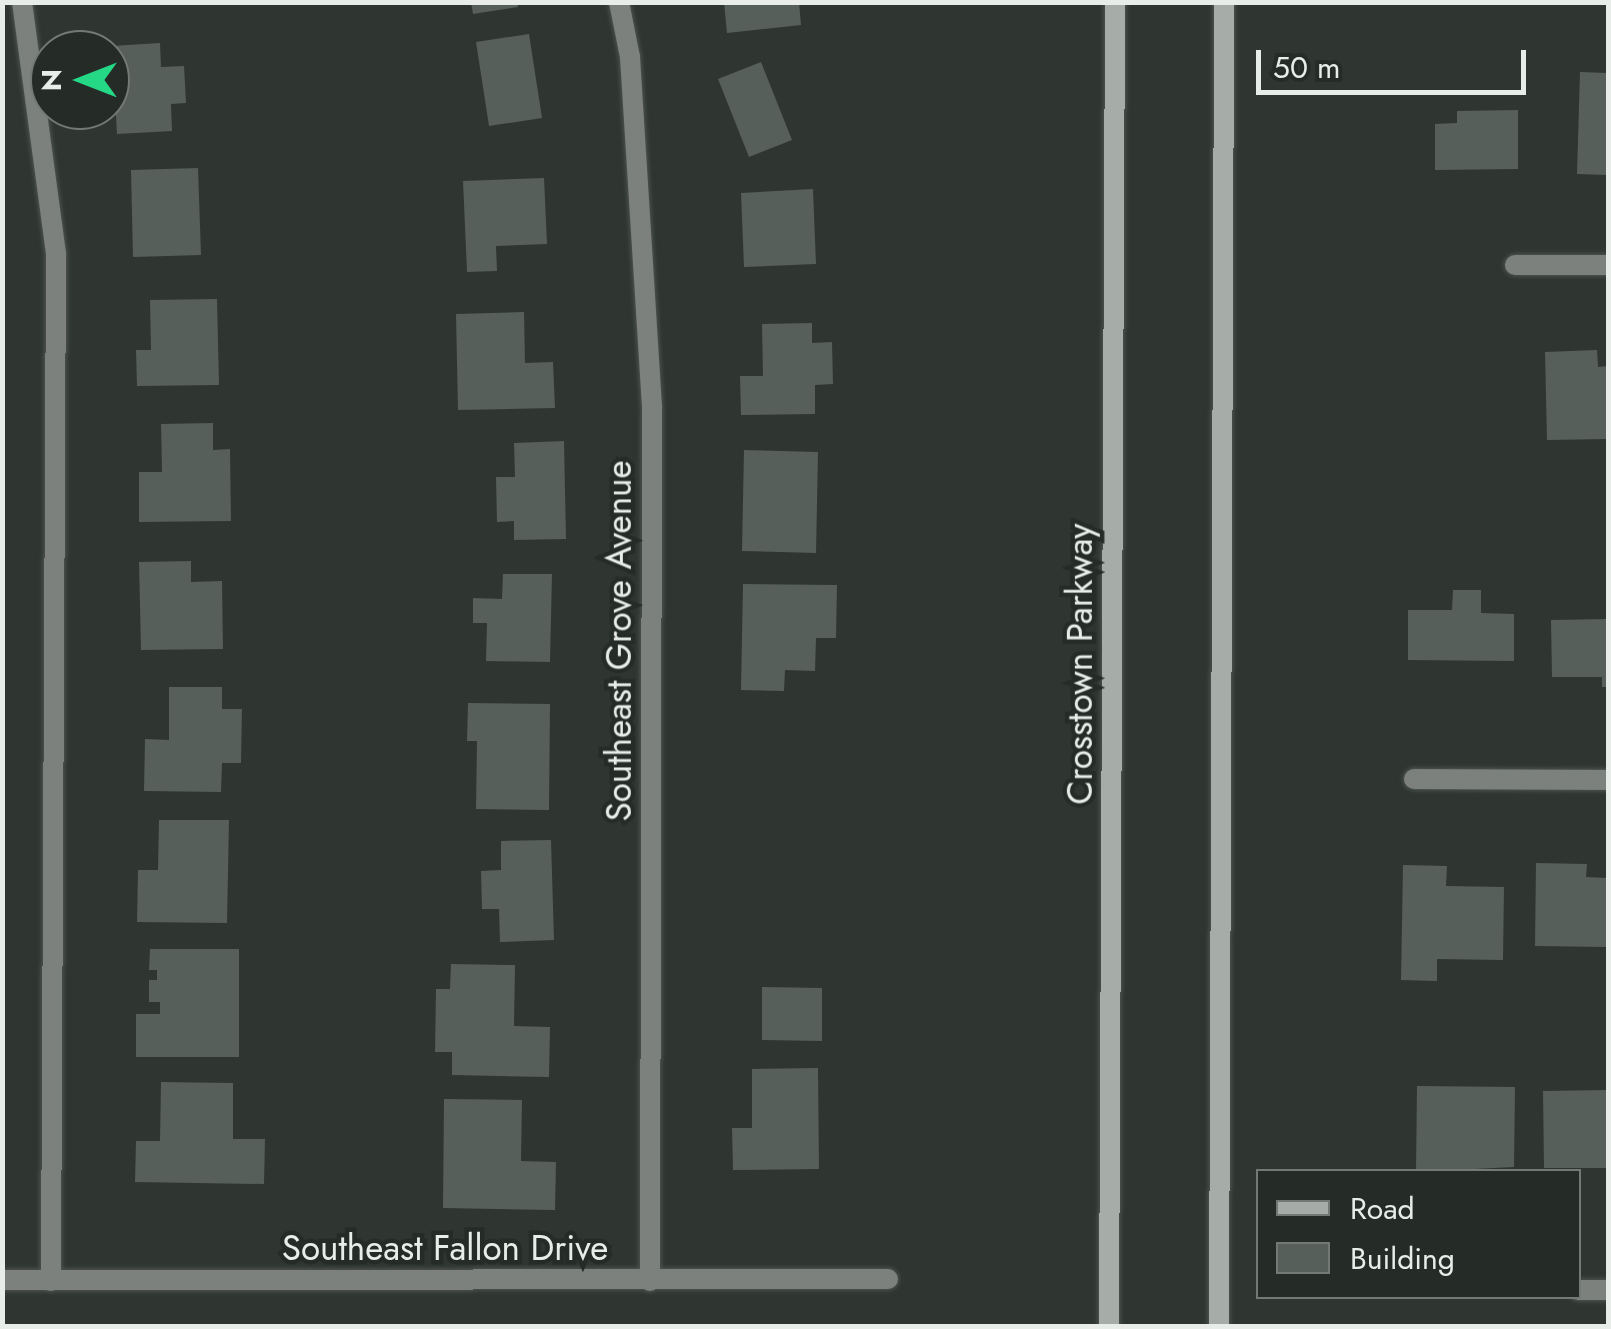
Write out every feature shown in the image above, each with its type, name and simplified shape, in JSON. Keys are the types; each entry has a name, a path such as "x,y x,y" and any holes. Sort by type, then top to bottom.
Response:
{"main road":[{"name":"Crosstown Parkway","path":"1109,1326 1116,2"},
{"path":"1220,1326 1224,2"}],"street":[{"path":"22,2 56,254 51,1280"},
{"name":"Southeast Grove Avenue","path":"618,2 630,57 652,406 650,1280"},
{"path":"1516,265 1608,265"},
{"path":"1414,779 1608,780"},
{"name":"Southeast Fallon Drive","path":"2,1280 888,1279"},
{"path":"1581,1290 1608,1290"}],"building":[{"path":"471,2 517,2 518,7 473,14"},
{"path":"724,2 799,2 801,25 727,33"},
{"path":"529,34 542,118 489,126 476,42"},
{"path":"160,43 161,67 184,66 186,103 171,104 172,131 117,134 117,130 130,130 130,45"},
{"path":"761,62 792,140 749,157 718,79"},
{"path":"1580,72 1608,73 1608,175 1577,174"},
{"path":"1518,110 1518,169 1435,170 1435,124 1457,123 1457,111"},
{"path":"198,168 201,255 133,257 131,170"},
{"path":"544,178 547,244 496,246 497,271 467,272 463,181"},
{"path":"813,189 816,264 744,267 741,193"},
{"path":"217,299 219,385 137,386 136,350 151,350 150,300"},
{"path":"524,312 525,363 553,362 555,408 458,410 456,314"},
{"path":"812,323 812,343 832,342 833,384 815,385 815,414 741,415 740,376 763,376 762,324"},
{"path":"1597,350 1598,367 1608,366 1608,439 1547,440 1545,352"},
{"path":"213,423 213,450 230,449 231,521 139,522 139,472 162,472 161,424"},
{"path":"564,441 566,539 514,540 514,521 497,522 496,477 515,477 514,443"},
{"path":"744,450 818,452 816,553 742,551"},
{"path":"191,561 191,582 222,581 223,649 141,650 139,562"},
{"path":"503,574 552,574 550,662 486,661 487,623 473,623 473,598 502,599"},
{"path":"743,584 837,585 836,638 816,638 815,671 785,670 784,691 741,690"},
{"path":"1453,590 1481,590 1481,613 1514,614 1514,661 1408,660 1408,610 1452,610"},
{"path":"1608,619 1608,687 1602,687 1602,677 1552,677 1551,620"},
{"path":"169,687 222,687 222,709 242,709 241,763 222,763 221,792 144,791 145,739 169,740"},
{"path":"468,703 550,704 549,810 476,809 477,741 467,741"},
{"path":"159,820 229,820 227,923 137,922 138,870 158,870"},
{"path":"551,840 554,940 500,942 499,909 482,909 481,871 501,870 501,841"},
{"path":"1536,863 1587,864 1586,877 1608,878 1608,947 1535,946"},
{"path":"1403,865 1447,866 1446,886 1504,887 1503,960 1437,959 1437,981 1401,980"},
{"path":"150,949 239,949 239,1057 136,1057 136,1014 160,1014 160,1002 149,1002 149,980 157,980 157,970 149,970"},
{"path":"451,964 515,965 514,1026 550,1027 549,1077 452,1075 452,1052 435,1052 436,989 450,989"},
{"path":"762,987 822,988 822,1041 762,1040"},
{"path":"818,1068 819,1169 733,1170 732,1128 752,1128 752,1069"},
{"path":"161,1082 233,1083 233,1139 265,1139 264,1184 135,1182 136,1141 160,1141"},
{"path":"1417,1086 1515,1087 1514,1167 1416,1169"},
{"path":"1608,1090 1608,1168 1544,1168 1543,1091"},
{"path":"444,1099 522,1100 521,1161 556,1162 555,1210 443,1208"}]}
